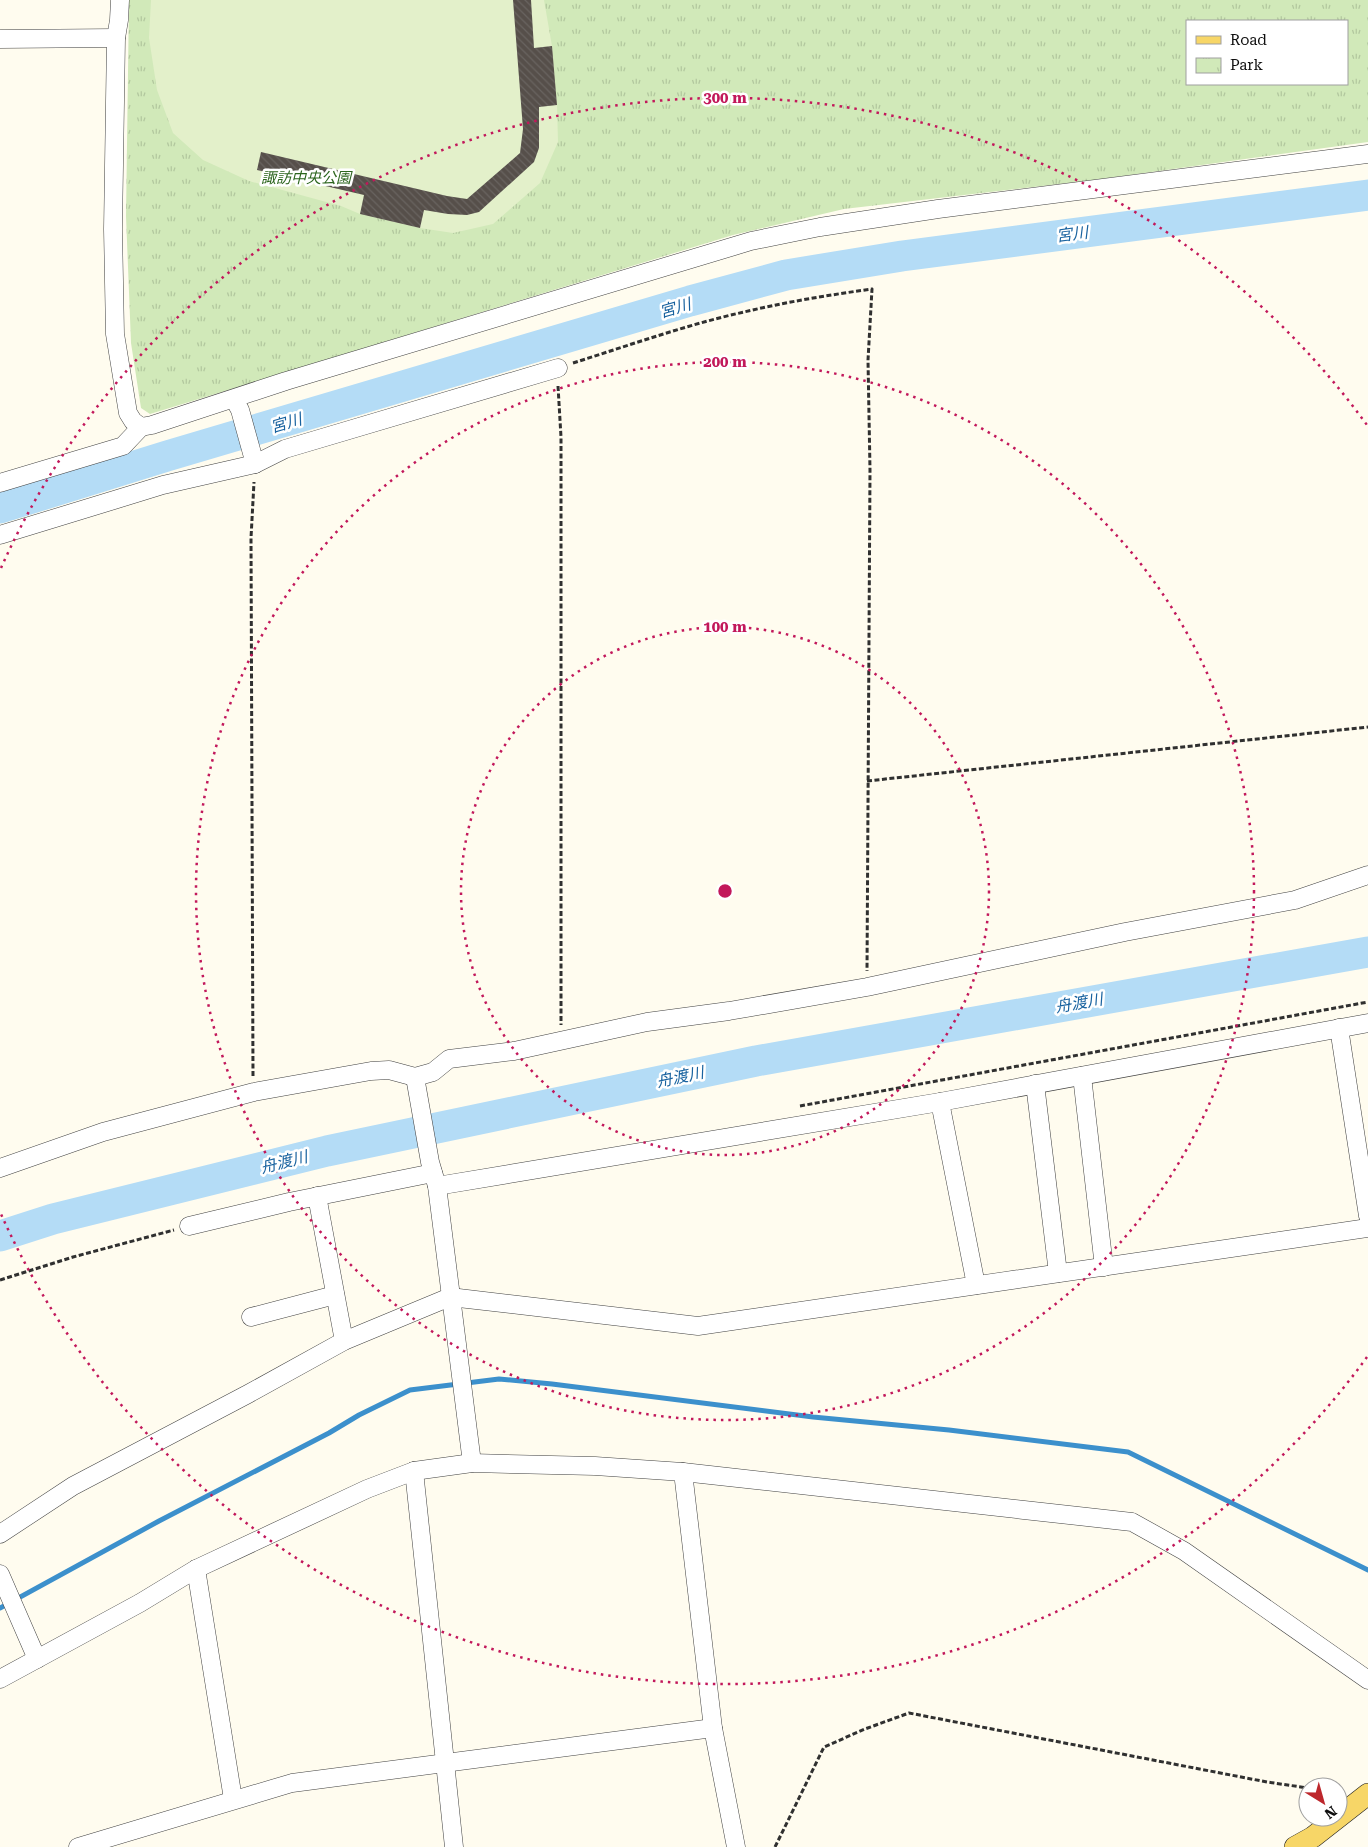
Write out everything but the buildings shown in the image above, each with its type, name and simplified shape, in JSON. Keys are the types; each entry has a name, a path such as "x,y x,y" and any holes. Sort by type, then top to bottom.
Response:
{"main road":[{"path":"1295,1847 1313,1837 1368,1794"}],"street":[{"path":"120,0 116,38 113,229 115,334 128,413 133,421 141,427"},
{"path":"0,39 116,38"},
{"path":"0,483 123,446 141,427 237,404 286,381 751,241 820,227 938,209 1368,154"},
{"path":"0,536 162,485 254,460 285,449 558,368"},
{"path":"237,404 254,460"},
{"path":"416,1082 433,1072 449,1059 514,1052 647,1022 729,1012 867,987 1125,932 1295,900 1368,876"},
{"path":"190,1226 317,1196 433,1174 940,1102 1368,1023"},
{"path":"1339,1028 1368,1216"},
{"path":"0,1168 103,1132 254,1092 371,1071 389,1070 416,1082"},
{"path":"1082,1076 1104,1267"},
{"path":"416,1082 433,1174 472,1464"},
{"path":"1035,1084 1058,1273"},
{"path":"940,1102 976,1285"},
{"path":"317,1196 344,1341"},
{"path":"0,1534 73,1486 344,1341 450,1297 698,1326 1368,1228"},
{"path":"251,1317 335,1295"},
{"path":"0,1679 196,1569 367,1489 414,1471 472,1464 596,1466 683,1472 1132,1522 1184,1550 1368,1680"},
{"path":"414,1471 454,1847"},
{"path":"683,1472 714,1728 736,1847"},
{"path":"196,1569 233,1799"},
{"path":"0,1574 37,1659"},
{"path":"78,1847 233,1799 292,1783 714,1728"}],"path":[{"path":"561,1040 561,437 558,368 665,333 744,312 872,288 868,360 870,470 867,987"},
{"path":"254,460 251,538 254,1092"},
{"path":"868,781 1368,727"},
{"path":"793,1107 1368,1002"},
{"path":"0,1280 73,1256 190,1226"},
{"path":"775,1847 824,1747 909,1712 1298,1786"}],"green space":[{"name":"諏訪中央公園","path":"129,0 1368,0 1368,142 1094,180 844,209 733,235 150,414 141,408 131,343 126,216"},
{"path":"151,0 544,0 552,46 558,142 540,183 493,224 453,233 420,228 360,214 341,206 249,181 203,160 173,133 157,90 149,38"}],"waterway":[{"name":"宮川","path":"0,508 167,456 690,301 786,275 902,256 1368,195"},
{"name":"舟渡川","path":"0,1236 53,1219 327,1151 756,1061 1368,952"},
{"path":"0,1608 159,1521 410,1390 499,1379 813,1417 949,1430 1128,1452 1368,1570"}]}
